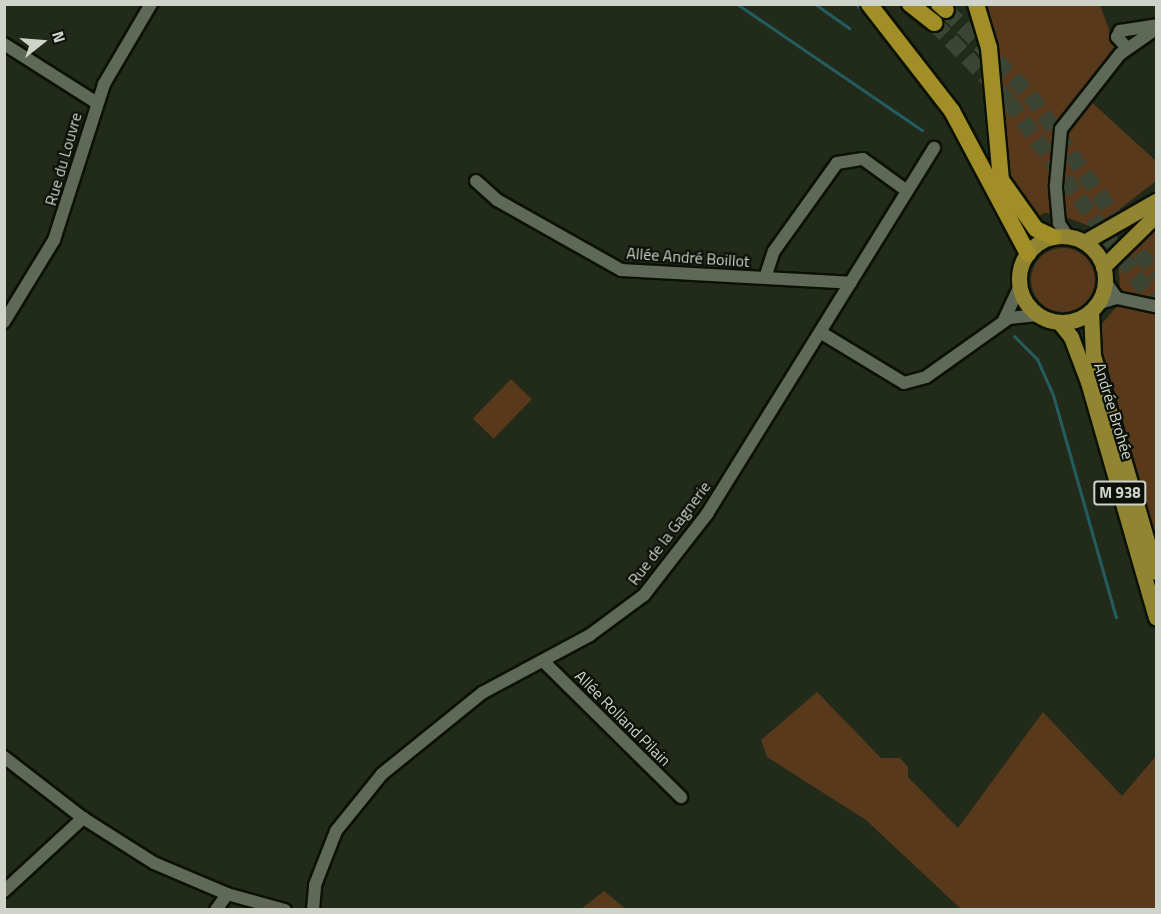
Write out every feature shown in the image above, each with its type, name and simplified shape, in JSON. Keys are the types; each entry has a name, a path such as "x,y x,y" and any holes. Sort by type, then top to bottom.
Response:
{"highway":[{"path":"869,4 952,111 1028,254"},
{"path":"910,4 934,23"},
{"path":"976,4 992,63 1001,180 1032,225 1061,237"}],"main road":[{"path":"1094,308 1059,322 1038,315 1020,286 1028,254 1061,237 1084,242 1156,201"},
{"name":"M 938","path":"1094,308 1104,274 1156,215"},
{"path":"1084,242 1104,274"},
{"name":"Andrée Brohée","path":"1094,308 1094,357 1156,572"},
{"name":"Andrée Brohée","path":"1059,322 1071,337 1088,382 1156,617"}],"street":[{"name":"Rue du Louvre","path":"4,322 62,223 97,103 121,50 151,4"},
{"path":"1127,48 1117,37 1120,31 1156,25"},
{"path":"1061,237 1056,185 1061,129 1127,48 1156,29"},
{"path":"4,44 97,103"},
{"name":"Rue de la Gagnerie","path":"313,909 315,885 336,831 382,774 482,693 543,662 644,595 707,514 934,148"},
{"path":"765,278 774,251 837,163 852,156 863,159 907,191"},
{"name":"Allée André Boillot","path":"477,181 497,200 612,267 851,283"},
{"path":"1104,274 1117,298"},
{"path":"1003,321 1020,286"},
{"path":"1094,308 1117,298 1156,306"},
{"path":"820,333 904,383 926,377 1003,321 1038,315"},
{"name":"Allée Rolland Pilain","path":"543,662 681,797"},
{"path":"4,756 83,818 154,862 227,894 285,909"},
{"path":"4,891 83,818"},
{"path":"216,909 227,894"}],"shaded area":[{"path":"984,5 1100,5 1117,51 1064,115 1051,164 1055,213 1043,213 1036,220 1009,177 1001,68"},
{"path":"1087,98 1156,161 1156,181 1095,228 1065,217 1063,159 1070,124"},
{"path":"1156,222 1156,298 1120,291 1118,256"},
{"path":"1063,248 1081,254 1089,262 1095,280 1089,298 1081,306 1063,312 1045,306 1037,298 1031,280 1037,262 1045,254"},
{"path":"1117,306 1156,314 1156,550 1103,355 1101,325"},
{"path":"511,379 532,399 494,439 473,419"},
{"path":"817,692 881,758 900,758 908,767 908,777 958,828 1043,712 1122,796 1156,756 1156,909 961,909 866,820 767,757 761,740"},
{"path":"604,891 626,909 581,909"}],"waterway":[{"path":"737,4 922,130"},
{"path":"815,4 849,28"},
{"path":"856,4 869,17"},
{"path":"1014,336 1037,359 1053,395 1116,617"}],"tunnel":[{"path":"946,10 1030,95 1156,276"},
{"path":"934,23 1009,101 1156,305"}]}
